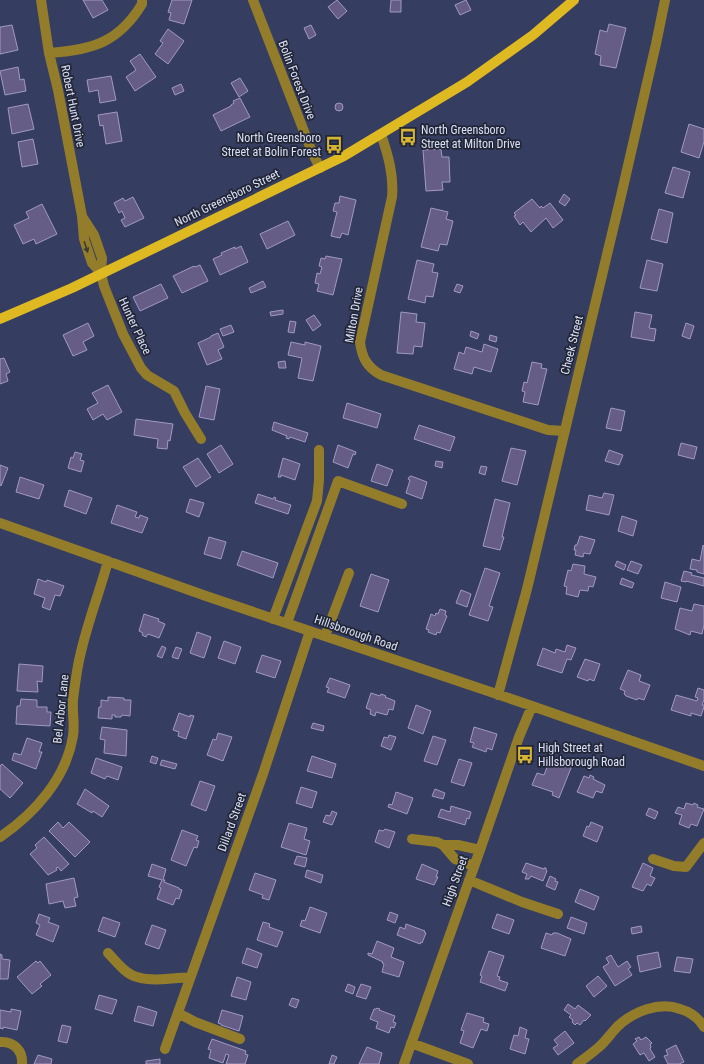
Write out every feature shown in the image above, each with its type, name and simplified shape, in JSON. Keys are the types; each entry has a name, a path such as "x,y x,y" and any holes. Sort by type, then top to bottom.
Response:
{"main road":[{"name":"North Greensboro Street","path":"0,319 101,273 344,156 467,82 533,34 574,0"}],"street":[{"name":"Robert Hunt Drive","path":"41,0 49,53 58,90 82,216 94,235 102,258 101,273"},
{"path":"49,53 92,46 114,36 122,30 132,18 142,4 142,0"},
{"name":"Bolin Forest Drive","path":"253,0 312,152 320,168"},
{"name":"Cheek Street","path":"498,695 527,589 621,196 665,0"},
{"name":"Milton Drive","path":"382,134 392,169 394,183 360,342 361,354 365,362 373,371 381,375 548,430 564,431"},
{"name":"Hunter Place","path":"101,273 122,334 141,368 147,375 158,380 174,391 201,439"},
{"path":"273,619 316,501 319,480 319,450"},
{"path":"287,623 338,481 402,504"},
{"name":"Hillsborough Road","path":"0,523 273,619 532,706 704,766"},
{"name":"Bel Arbor Lane","path":"0,837 16,827 33,811 47,794 59,775 68,756 73,736 73,700 81,652 108,561"},
{"path":"325,636 348,573"},
{"name":"Dillard Street","path":"165,1049 263,774 310,631"},
{"name":"High Street","path":"404,1064 519,737 532,706"},
{"path":"412,839 437,842 443,845 455,858 474,866"},
{"path":"653,859 674,866 686,867 704,843"},
{"path":"443,845 458,845 480,850"},
{"path":"469,880 522,902 558,914"},
{"path":"108,953 124,970 136,977 154,979 190,977"},
{"path":"577,1064 600,1046 617,1027 628,1018 640,1012 665,1006 677,1007 690,1012 697,1017 704,1027"},
{"path":"176,1016 240,1039"},
{"path":"0,1042 14,1044 20,1051 22,1064"},
{"path":"411,1043 468,1064"}],"building":[{"path":"83,0 102,0 108,10 93,18"},
{"path":"172,0 192,0 184,24 169,20 171,13 168,12"},
{"path":"337,0 347,11 338,19 328,7"},
{"path":"391,0 401,0 401,12 390,12"},
{"path":"466,0 471,10 460,15 455,5"},
{"path":"609,24 626,28 616,68 600,65 601,56 595,54 600,30 607,32"},
{"path":"12,25 18,50 0,54 0,27"},
{"path":"311,25 316,35 309,39 304,28"},
{"path":"168,29 184,41 168,64 155,54 163,43 160,41"},
{"path":"140,54 156,77 135,91 126,77 136,70 130,61"},
{"path":"18,67 20,80 24,79 26,91 5,95 0,71"},
{"path":"111,76 116,100 100,103 98,90 89,92 87,80"},
{"path":"240,78 248,91 239,97 231,83"},
{"path":"181,84 184,91 175,95 172,88"},
{"path":"240,98 250,117 221,131 213,115 231,106 234,103 233,101"},
{"path":"337,103 341,103 343,107 341,111 337,111 335,109 335,105"},
{"path":"28,104 34,129 12,134 8,108"},
{"path":"117,112 122,141 106,144 103,125 100,126 98,115"},
{"path":"689,124 704,129 704,142 699,158 681,152"},
{"path":"33,139 38,164 22,167 18,142"},
{"path":"441,149 442,157 449,157 450,182 442,182 443,190 426,191 423,150"},
{"path":"673,167 690,172 683,198 665,193"},
{"path":"564,194 570,199 565,206 559,202"},
{"path":"340,196 356,200 348,235 342,233 340,238 331,236 337,212 333,211 335,203 339,203"},
{"path":"133,197 144,218 125,227 121,220 125,218 122,211 119,213 114,203 123,198 125,201"},
{"path":"532,199 540,208 541,206 543,208 550,203 563,220 553,228 546,218 531,232 523,222 520,225 514,216 516,215 514,213"},
{"path":"42,204 57,234 36,244 34,239 23,244 14,225 29,218 26,212"},
{"path":"431,208 448,212 446,219 453,221 447,245 440,244 438,251 421,247"},
{"path":"659,209 673,213 667,243 651,239"},
{"path":"288,221 295,235 267,249 260,234"},
{"path":"241,246 248,262 220,275 213,259 222,255 221,253"},
{"path":"326,256 342,259 333,295 317,291 319,284 315,283 317,273 320,274 322,267 319,266 321,258 325,259"},
{"path":"417,260 434,264 432,272 438,273 433,297 426,296 425,303 408,299"},
{"path":"647,260 663,264 657,291 640,288"},
{"path":"200,265 208,281 182,293 173,276 194,266"},
{"path":"263,281 266,287 251,293 249,288"},
{"path":"161,284 168,298 140,311 133,297"},
{"path":"457,284 463,286 460,293 454,291"},
{"path":"283,310 283,314 271,316 270,312"},
{"path":"401,312 417,314 416,322 425,323 422,347 414,346 413,354 397,353"},
{"path":"635,312 652,315 649,328 656,329 654,341 631,337"},
{"path":"314,315 321,325 313,331 306,320"},
{"path":"290,321 296,322 294,333 288,332"},
{"path":"88,323 94,336 83,342 87,350 73,356 63,335"},
{"path":"686,323 694,326 690,339 682,336"},
{"path":"231,325 234,332 223,336 220,329"},
{"path":"471,331 479,334 477,339 470,336"},
{"path":"218,333 224,347 218,350 222,359 207,365 198,343"},
{"path":"490,335 497,337 496,342 489,340"},
{"path":"291,342 305,345 305,342 321,346 313,381 298,378 302,358 288,355"},
{"path":"484,344 498,349 491,372 474,367 472,374 454,369 459,352 464,354 466,347 482,352"},
{"path":"4,358 10,372 6,374 8,381 0,384 0,359"},
{"path":"285,361 286,368 279,368 278,362"},
{"path":"532,362 542,364 541,368 547,369 538,405 523,402 525,392 522,391 524,382 527,383"},
{"path":"108,385 122,412 107,420 103,414 93,420 87,409 98,403 92,393"},
{"path":"206,386 220,389 214,420 199,417"},
{"path":"347,403 381,414 377,428 343,418"},
{"path":"611,408 625,411 621,431 606,428"},
{"path":"136,419 173,424 167,449 157,448 158,439 134,435"},
{"path":"274,422 308,433 305,442 290,437 289,439 286,438 287,436 272,430"},
{"path":"419,425 455,437 450,451 414,439"},
{"path":"681,443 697,447 694,459 678,455"},
{"path":"221,445 233,464 219,473 207,454"},
{"path":"338,445 356,452 355,455 353,454 348,468 333,462"},
{"path":"511,448 526,451 517,485 502,481"},
{"path":"609,450 623,455 619,465 605,461"},
{"path":"75,452 82,454 80,460 84,461 81,472 68,468 71,457 73,458"},
{"path":"198,458 211,477 196,487 183,467"},
{"path":"283,458 300,464 295,480 281,475 281,477 278,477"},
{"path":"436,461 443,462 442,468 435,466"},
{"path":"377,464 393,470 387,486 371,481"},
{"path":"0,465 8,468 1,486 0,485"},
{"path":"481,466 487,467 485,475 479,473"},
{"path":"411,476 427,482 422,499 406,493 410,480 408,479"},
{"path":"20,477 44,485 39,499 16,492"},
{"path":"69,490 92,498 86,514 64,506"},
{"path":"604,493 614,495 609,515 586,510 589,495 602,498"},
{"path":"258,494 273,499 274,497 276,498 275,500 291,505 288,514 255,503"},
{"path":"190,499 204,503 199,517 186,512"},
{"path":"495,499 510,503 502,537 504,537 500,550 483,546"},
{"path":"117,505 137,512 135,517 139,518 140,515 148,518 142,533 111,523"},
{"path":"622,516 637,521 633,536 618,531"},
{"path":"580,536 595,540 590,554 584,553 583,557 575,555 576,550 574,550"},
{"path":"209,537 226,542 221,559 204,554"},
{"path":"703,545 704,574 697,572 697,570 690,569 692,559 700,561"},
{"path":"242,551 278,563 273,578 237,565"},
{"path":"617,561 626,565 624,570 615,566"},
{"path":"631,561 642,565 638,574 627,570"},
{"path":"573,564 585,566 584,574 596,577 593,587 589,586 588,591 580,590 578,597 566,594 567,587 564,586 568,570 571,571"},
{"path":"485,568 500,573 489,606 493,607 488,621 469,615"},
{"path":"684,571 692,573 691,575 704,578 704,586 681,581"},
{"path":"371,574 389,580 378,612 360,606"},
{"path":"622,578 634,583 632,588 620,584"},
{"path":"38,579 46,582 47,580 64,586 60,596 55,595 50,610 42,607 45,598 34,594"},
{"path":"665,582 681,587 677,602 661,598"},
{"path":"461,590 471,594 467,607 456,603"},
{"path":"694,604 704,606 704,625 702,634 691,631 690,635 675,629 680,608 692,611"},
{"path":"440,609 446,611 445,615 447,616 440,633 437,632 436,635 428,632 429,630 426,629 431,614 435,616 436,613 438,614"},
{"path":"144,614 159,619 158,621 165,624 159,638 148,634 146,637 139,631"},
{"path":"197,632 211,637 204,658 190,653"},
{"path":"224,641 241,647 235,664 218,658"},
{"path":"567,645 576,648 571,660 567,659 562,673 537,665 543,648 555,653 556,649 565,652"},
{"path":"162,646 166,648 162,658 157,656"},
{"path":"176,647 182,649 178,659 172,657"},
{"path":"262,655 281,661 275,678 256,672"},
{"path":"585,659 600,664 594,681 589,679 588,681 577,677"},
{"path":"19,664 43,666 42,682 37,681 38,692 17,691"},
{"path":"628,670 641,675 639,681 650,685 644,700 638,698 637,700 626,696 624,694 625,691 620,689"},
{"path":"330,678 350,685 345,698 327,692 329,688 326,687"},
{"path":"698,688 704,690 704,700 702,705 704,705 704,707 701,716 691,713 691,716 671,710 676,695 697,701 698,698 695,697"},
{"path":"371,693 380,696 381,694 395,701 393,710 389,709 387,715 376,712 375,716 370,714 371,710 366,708"},
{"path":"108,697 131,700 130,716 122,715 121,717 115,717 115,715 112,715 112,719 98,718 101,700 108,701"},
{"path":"21,699 37,700 37,707 47,707 47,712 51,712 50,726 16,724 17,706 20,706"},
{"path":"416,705 431,711 423,734 408,728"},
{"path":"179,713 190,717 190,715 194,716 186,739 178,736 179,732 173,730"},
{"path":"313,723 324,726 323,731 311,728"},
{"path":"102,727 127,730 126,756 104,753 105,740 100,739"},
{"path":"474,727 497,734 492,750 487,748 486,752 472,747 474,743 470,742"},
{"path":"218,733 232,737 223,761 207,755 213,739 216,740"},
{"path":"389,735 396,737 391,750 381,746 384,737 388,738"},
{"path":"433,736 446,740 437,765 424,761"},
{"path":"27,738 42,743 39,752 42,752 36,769 12,760 14,753 21,755"},
{"path":"152,756 158,758 156,764 150,762"},
{"path":"312,756 336,764 332,778 307,771"},
{"path":"551,757 566,763 567,760 573,763 559,798 552,795 553,792 532,785 537,773 544,775"},
{"path":"96,758 122,767 118,780 107,776 105,779 91,773"},
{"path":"459,759 472,763 464,786 451,782"},
{"path":"162,760 177,764 175,769 160,765"},
{"path":"2,764 23,783 10,798 0,789 0,766"},
{"path":"590,775 594,777 593,779 605,785 602,793 596,791 593,798 577,792 584,776 589,778"},
{"path":"200,781 215,786 206,811 191,805"},
{"path":"301,787 317,792 312,808 296,803"},
{"path":"85,789 109,806 102,817 77,804"},
{"path":"435,789 445,793 443,799 432,796"},
{"path":"396,792 413,798 407,814 388,807 389,804 392,805"},
{"path":"686,803 693,805 694,803 698,805 697,807 704,809 697,826 691,824 689,828 679,824 682,815 675,813 678,807 684,809"},
{"path":"451,806 471,812 465,825 438,817 441,809 450,812"},
{"path":"649,808 658,812 655,819 646,815"},
{"path":"332,811 337,813 332,825 323,822 326,815 330,816"},
{"path":"58,822 63,828 69,822 90,842 75,857 49,831"},
{"path":"591,822 603,827 597,842 583,836 587,826 589,827"},
{"path":"289,823 307,828 304,839 310,841 306,855 281,847"},
{"path":"385,829 395,832 389,848 375,842 379,830 383,831"},
{"path":"182,830 198,836 196,840 199,841 197,848 194,847 186,866 171,860"},
{"path":"44,837 69,864 61,871 58,867 56,868 57,870 48,875 30,854 37,848 35,845"},
{"path":"297,856 307,858 305,867 294,864"},
{"path":"526,863 544,869 546,868 547,871 543,881 531,876 529,879 525,879 527,874 522,872"},
{"path":"643,863 653,868 650,876 655,878 651,886 647,884 643,891 632,887"},
{"path":"152,864 166,869 163,880 165,880 164,882 182,890 179,899 176,898 173,905 157,899 162,880 148,876"},
{"path":"422,864 438,871 436,877 438,877 434,885 416,879"},
{"path":"307,870 323,875 321,883 305,877"},
{"path":"255,873 276,880 269,900 262,898 263,895 249,890"},
{"path":"550,876 558,882 555,890 546,886"},
{"path":"74,878 78,897 74,898 76,906 65,908 63,901 49,904 46,884"},
{"path":"580,889 599,897 594,910 575,902"},
{"path":"310,907 327,913 320,933 300,926 302,920 305,921"},
{"path":"390,912 398,915 395,923 387,920"},
{"path":"39,914 50,918 48,922 59,926 53,942 36,935 40,925 36,923"},
{"path":"497,914 514,920 509,934 492,928"},
{"path":"103,917 120,923 115,937 98,931"},
{"path":"571,917 587,923 584,934 567,928"},
{"path":"263,922 270,924 269,927 283,932 277,947 257,940"},
{"path":"406,924 425,931 424,932 426,933 422,943 421,942 420,944 397,935 400,927 405,929"},
{"path":"152,925 166,930 159,949 145,944"},
{"path":"641,926 642,932 632,934 631,928"},
{"path":"546,933 552,935 553,933 557,933 571,939 565,956 541,948"},
{"path":"377,941 394,948 391,957 404,962 399,977 382,972 383,962 368,955 368,953 372,954"},
{"path":"247,948 262,954 257,968 242,963"},
{"path":"489,951 504,956 497,976 500,977 499,980 508,983 505,991 480,982 482,976 480,975"},
{"path":"658,952 661,967 640,972 637,956"},
{"path":"0,954 2,955 2,959 10,960 8,979 0,979"},
{"path":"611,955 618,967 627,961 631,967 628,969 632,975 615,986 603,967 609,963 606,958"},
{"path":"677,957 693,959 690,973 674,971"},
{"path":"36,961 38,963 40,961 51,975 40,984 42,986 32,994 17,977"},
{"path":"598,976 607,986 594,997 586,986"},
{"path":"237,977 251,982 246,1000 231,996"},
{"path":"348,984 355,987 353,994 345,991"},
{"path":"361,984 371,987 366,999 356,996"},
{"path":"99,995 117,1000 112,1014 95,1009"},
{"path":"292,998 299,1000 296,1008 289,1005"},
{"path":"568,1004 575,1009 578,1005 591,1015 580,1025 577,1023 575,1025 572,1022 573,1020 569,1017 571,1015 564,1010"},
{"path":"138,1006 157,1012 153,1026 134,1021"},
{"path":"377,1008 395,1016 393,1022 396,1023 394,1028 391,1027 389,1033 376,1028 378,1022 370,1019 374,1009"},
{"path":"11,1009 21,1011 17,1030 3,1027 3,1029 0,1028 0,1010 11,1012"},
{"path":"222,1010 243,1016 239,1031 218,1023"},
{"path":"467,1013 484,1018 483,1022 489,1024 487,1031 481,1029 473,1048 460,1043 464,1031 461,1030"},
{"path":"62,1025 71,1027 67,1043 58,1041"},
{"path":"520,1027 527,1030 525,1038 529,1039 525,1054 510,1049 514,1035 518,1036"},
{"path":"565,1031 574,1043 558,1055 553,1048 558,1045 554,1040"},
{"path":"639,1037 641,1040 646,1037 652,1043 650,1044 650,1049 655,1057 649,1061 644,1053 640,1055 633,1044 637,1041 635,1039"},
{"path":"212,1039 246,1051 245,1054 248,1055 245,1064 226,1064 229,1055 226,1054 223,1063 209,1058 211,1050 208,1049"},
{"path":"676,1045 684,1062 679,1064 668,1064 664,1056 668,1055 666,1050"},
{"path":"367,1047 382,1053 379,1064 359,1064"},
{"path":"38,1055 52,1059 51,1064 34,1064"},
{"path":"332,1055 337,1057 334,1064 329,1064"},
{"path":"160,1059 160,1064 146,1064 146,1061"}],"place":[{"name":"North Greensboro Street at Milton Drive","path":"408,137"},
{"name":"North Greensboro Street at Bolin Forest","path":"334,145"},
{"name":"High Street at Hillsborough Road","path":"525,755"}]}
